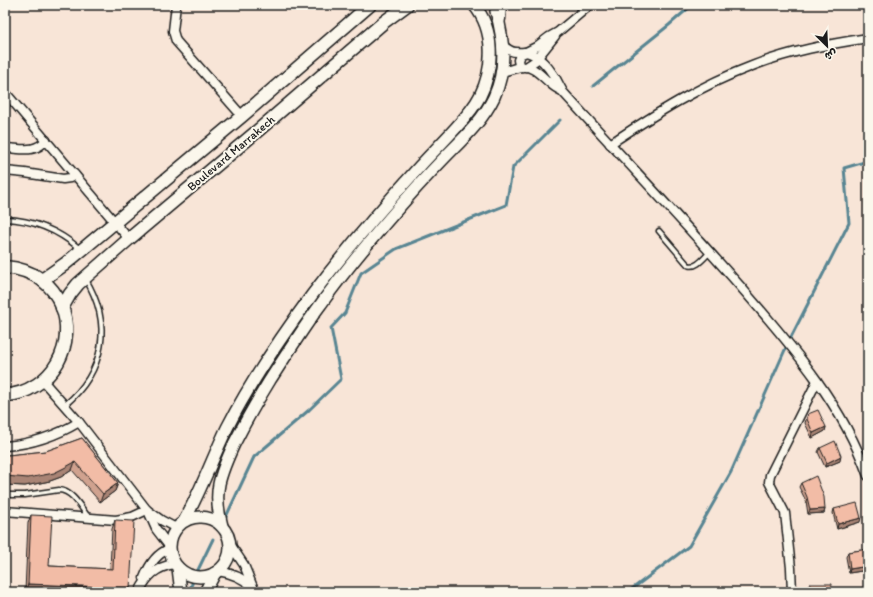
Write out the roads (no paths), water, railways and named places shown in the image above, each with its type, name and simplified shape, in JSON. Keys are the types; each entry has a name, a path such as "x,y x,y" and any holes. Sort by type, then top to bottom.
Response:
{"main road":[{"name":"Boulevard Marrakech","path":"42,280 65,264 242,116 370,5"},
{"name":"Boulevard Marrakech","path":"62,308 78,284 129,239 384,22 407,5"},
{"path":"499,19 500,5"},
{"path":"5,267 29,272 42,280 57,298 62,308 66,324 66,340 62,355 54,369 43,381 29,390 14,395 5,395"}],"street":[{"path":"176,5 173,31 176,41 242,116"},
{"path":"169,548 171,537 192,508 231,420 258,374 291,324 356,240 420,166 475,106 485,84 489,68 490,45 485,24 474,5"},
{"path":"254,590 244,565 230,544 226,532 222,526 218,510 217,502 221,476 230,454 239,434 262,393 309,320 338,280 403,203 482,117 494,96 502,72 503,45 499,19 494,5"},
{"path":"562,91 552,85 540,73 519,65 518,60 520,55 536,47 558,32 590,5"},
{"path":"502,72 531,64 553,40 558,32"},
{"path":"610,144 682,99 753,65 804,50 868,38"},
{"path":"503,45 515,52 526,52 538,57 554,76 562,91 710,252 788,343 827,395 844,424 868,473"},
{"path":"5,92 129,239"},
{"path":"5,148 29,150 38,147 46,140"},
{"path":"5,171 25,172 62,178 70,178 75,175"},
{"path":"43,381 79,422 147,510 156,529 169,548 176,566 183,572 195,577 209,576 216,572 226,562 230,550 230,544"},
{"path":"792,592 785,513 769,482 770,475 817,381"},
{"path":"5,446 31,443 44,439 68,429 79,422"},
{"path":"147,510 161,520 180,524 195,517 201,517 212,520 222,526"},
{"path":"5,511 112,520 124,519 147,510"},
{"path":"140,588 153,560 160,553 169,548"},
{"path":"140,588 150,575 161,568 176,566"},
{"path":"176,566 180,592"},
{"path":"216,572 224,572 237,576 248,583 254,590"},
{"path":"205,592 216,572"}],"lane":[{"path":"5,219 28,221 46,227 62,235 82,250"},
{"path":"659,231 690,266 695,266 710,252"},
{"path":"65,405 87,381 96,362 99,351 102,329 98,308 91,287 85,278"},
{"path":"5,495 25,495 62,490 69,494 89,518"}],"waterway":[{"path":"593,86 692,5"},
{"path":"224,521 254,457 309,410 341,379 331,328 345,313 361,273 396,249 506,205 513,167 560,120"},
{"path":"628,592 689,546 731,472 788,343 849,223 844,168 868,161"},
{"path":"196,574 213,539"},
{"path":"189,592 193,581"}]}
